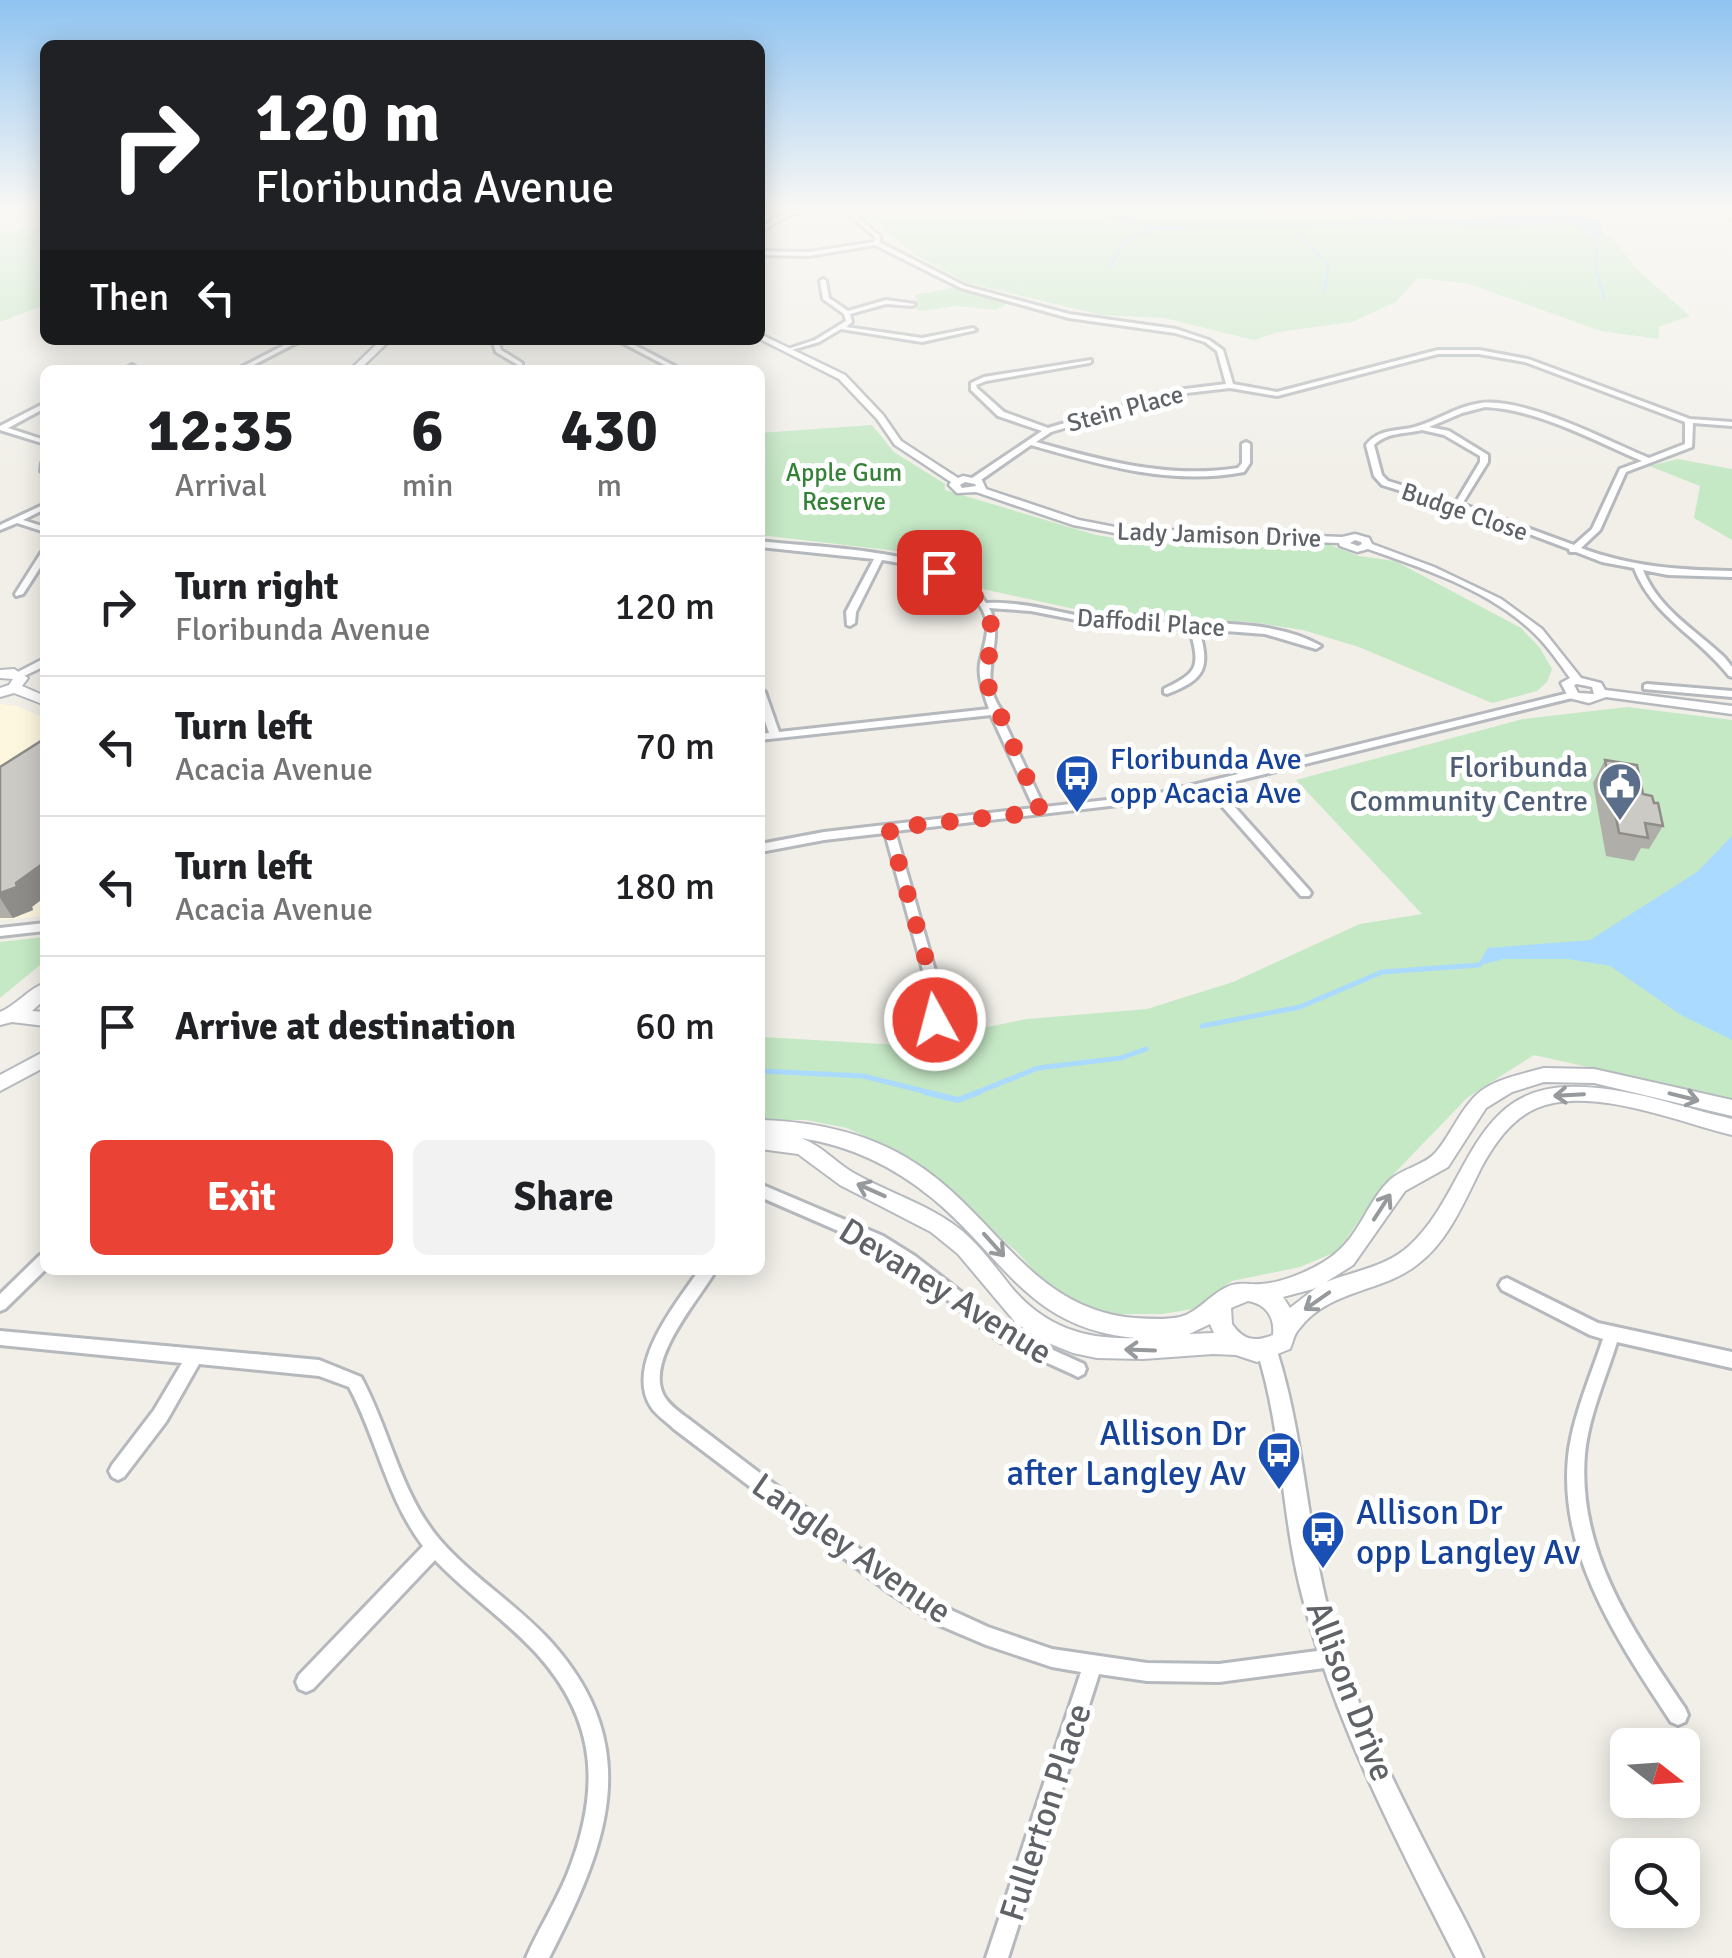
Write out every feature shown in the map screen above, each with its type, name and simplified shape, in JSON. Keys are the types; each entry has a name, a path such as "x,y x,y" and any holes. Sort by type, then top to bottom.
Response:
{"main road":[{"path":"0,674 11,685 40,699"},
{"path":"1,1020 20,1011 40,993"},
{"path":"1,1020 26,1015 40,1018"},
{"path":"6,1082 40,1061"},
{"path":"6,1082 40,1073"},
{"path":"765,1128 822,1132 876,1148 962,1212 1038,1295 1072,1314 1118,1326 1168,1328 1196,1321 1236,1293 1260,1294 1313,1279 1346,1258 1398,1185 1441,1161 1478,1103 1506,1086 1544,1076 1594,1076 1732,1108"},
{"path":"765,1142 806,1148 844,1177 928,1216 968,1250 1012,1306 1049,1333 1100,1348 1152,1351 1205,1344 1267,1351 1282,1342 1286,1326 1320,1296 1389,1272 1414,1255 1440,1226 1495,1127 1531,1100 1563,1094 1599,1095 1732,1127"},
{"path":"1260,1294 1278,1307 1286,1326"},
{"path":"1220,1306 1221,1327 1237,1345"}],"street":[{"path":"765,338 790,350 843,328 850,319 848,313 828,301"},
{"path":"1017,301 1058,313 1176,330 1207,341 1220,350 1230,386"},
{"path":"848,313 886,302 912,304"},
{"path":"843,328 918,340 973,330"},
{"path":"249,365 288,345"},
{"path":"359,365 381,345"},
{"path":"497,345 500,353 520,364"},
{"path":"630,345 669,365"},
{"name":"Lady Jamison Drive","path":"790,350 847,381 898,443 957,482 954,486 960,491 978,485 1077,522 1120,532 1358,538 1519,615 1546,638 1578,680"},
{"name":"Stein Place","path":"978,485 1048,430 1186,390 1230,386 1277,394 1420,355 1479,352 1546,366 1689,421 1732,424"},
{"path":"1048,430 1001,414 973,389 971,382 1089,361"},
{"name":"Budge Close","path":"1647,460 1499,404 1468,408 1429,420 1420,428 1372,440 1370,445 1378,476 1392,486 1458,506 1573,550 1638,568 1732,574"},
{"path":"40,409 2,428 40,440"},
{"path":"1573,550 1596,530 1622,473 1686,447 1692,438 1689,421"},
{"path":"1420,428 1443,432 1484,455 1484,462 1458,506"},
{"path":"1029,442 1137,470 1244,471 1246,444"},
{"path":"0,528 40,508"},
{"path":"16,520 40,528"},
{"path":"765,545 879,557 944,574 965,586 985,606 992,631 986,681 1041,812"},
{"path":"850,622 851,612 879,557"},
{"path":"19,594 40,561"},
{"path":"1638,568 1651,594 1732,674"},
{"name":"Daffodil Place","path":"985,606 1020,604 1094,622 1272,631 1316,646"},
{"path":"1167,691 1189,681 1201,668 1194,627"},
{"path":"11,685 40,665"},
{"path":"1573,694 1566,683 1578,680 1592,683 1602,693 1732,710"},
{"path":"1647,687 1732,694"},
{"path":"765,847 1210,786 1573,694 1594,699 1602,693"},
{"path":"765,707 774,734"},
{"path":"765,736 997,711"},
{"path":"1210,786 1305,893"},
{"path":"889,828 932,981 935,1020"},
{"path":"0,932 40,927"},
{"name":"Devaney Avenue","path":"765,1192 878,1241 910,1261 1005,1336 1078,1370"},
{"path":"0,1304 40,1265"},
{"name":"Langley Avenue","path":"705,1275 654,1361 652,1391 657,1402 922,1604 986,1636 1092,1666 1199,1674 1332,1658"},
{"path":"1507,1285 1569,1318 1612,1334 1732,1360"},
{"path":"1612,1334 1577,1453 1580,1521 1615,1617 1678,1716"},
{"path":"0,1338 319,1368 355,1382 404,1504 435,1548 568,1674 596,1737 600,1784 592,1840 537,1958"},
{"name":"Allison Drive","path":"1267,1351 1283,1406 1304,1557 1332,1658 1358,1728 1470,1958"},
{"path":"118,1471 160,1416 195,1356"},
{"path":"306,1682 435,1548"},
{"name":"Fullerton Place","path":"998,1958 1092,1666"}],"shaded area":[{"path":"0,704 40,716 40,916 0,920"}],"green space":[{"path":"0,301 40,301 40,307 0,322"},
{"path":"1044,301 1397,301 1352,322 1278,332 1254,340 1164,318 1101,315"},
{"path":"1518,301 1673,301 1690,316 1658,327 1659,339 1601,331"},
{"path":"918,303 1009,303 996,310 958,306 921,311 914,308"},
{"name":"Apple Gum Reserve","path":"872,425 894,452 945,484 945,490 1096,535 1139,542 1330,545 1359,556 1395,561 1521,628 1540,648 1552,669 1547,682 1537,691 1492,703 1359,647 1303,630 1251,622 1093,613 983,589 945,564 897,551 765,536 765,433"},
{"path":"1678,459 1732,469 1732,540 1694,518 1700,486 1649,466"},
{"path":"1627,707 1732,720 1732,1099 1534,1055 1468,1097 1384,1184 1338,1251 1300,1267 1232,1281 1193,1309 1162,1314 1110,1314 1055,1293 1017,1252 913,1159 847,1128 806,1120 765,1120 765,1037 900,1045 1027,1019 1147,1009 1233,982 1360,924 1422,914 1296,780 1523,719"},
{"path":"40,938 40,965 0,998 0,942"}],"water":[{"path":"1732,836 1732,1040 1681,1015 1610,966 1568,959 1504,959 1477,966 1488,948 1590,940 1697,872"}],"building":[{"path":"40,742 40,866 16,883 17,887 0,893 0,767"},
{"path":"1605,760 1637,765 1643,794 1658,803 1663,826 1645,823 1648,838 1619,833"}],"waterway":[{"path":"1202,1026 1300,1007 1382,972 1479,965"},
{"path":"973,1094 1038,1068 1121,1058 1146,1049"},
{"path":"765,1071 863,1076 935,1094"},
{"path":"925,1092 958,1100 979,1092"}],"place":[{"name":"Floribunda Ave opp Acacia Ave","path":"1077,814"},
{"name":"Floribunda Community Centre","path":"1620,822"},
{"name":"Allison Dr after Langley Av","path":"1279,1491"},
{"name":"Allison Dr opp Langley Av","path":"1323,1570"}],"route":[{"path":"935,1020 932,981 889,828 1041,812 986,681 985,662 992,631 989,614 973,594 939,572"}]}
